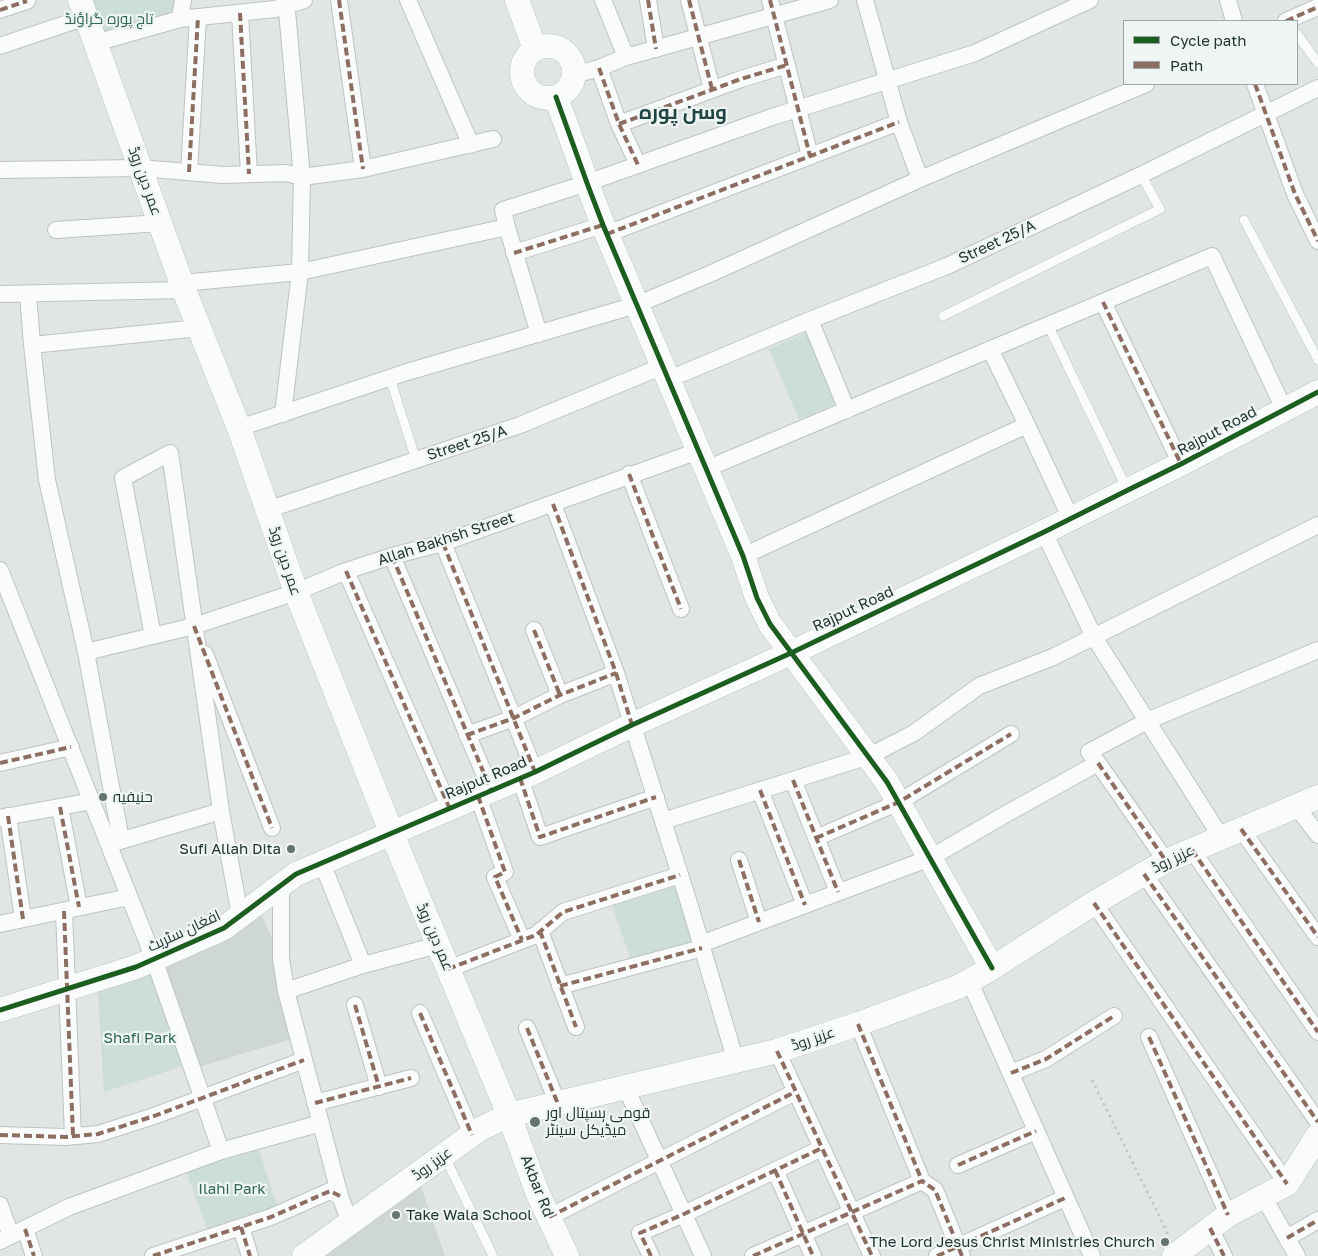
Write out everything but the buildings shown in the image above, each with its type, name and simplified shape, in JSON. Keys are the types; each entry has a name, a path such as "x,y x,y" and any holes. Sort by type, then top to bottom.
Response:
{"street":[{"path":"180,19 183,0"},
{"path":"95,43 180,19 275,9 287,3 304,0"},
{"path":"339,0 363,169"},
{"path":"408,0 471,145"},
{"path":"517,0 535,49"},
{"path":"603,0 626,56"},
{"path":"648,0 656,49"},
{"path":"689,0 712,89"},
{"path":"770,0 810,156"},
{"path":"574,75 598,68 626,56 830,0"},
{"path":"865,0 886,82 920,179"},
{"path":"539,334 503,210 587,183 798,109 975,53 1090,0"},
{"path":"1228,0 1234,20"},
{"path":"0,10 26,1"},
{"path":"283,414 300,272 302,176 287,3"},
{"path":"1296,20 1318,7"},
{"path":"0,46 83,9"},
{"name":"عمر دین روڈ","path":"83,9 183,286 239,428 296,592 392,834 509,1115"},
{"path":"240,13 249,174"},
{"path":"189,172 198,18"},
{"path":"547,46 560,48 573,62 574,75 568,89 556,97 546,98 536,95 528,89 523,80 524,60 535,49 547,46"},
{"path":"619,124 712,89 787,64"},
{"path":"598,68 619,124 638,165"},
{"path":"239,428 390,378 636,305 712,273 920,179 1144,85"},
{"path":"1255,85 1295,194 1318,241"},
{"name":"Street 25/A","path":"268,510 520,426 810,320 947,266 1318,88"},
{"path":"556,97 605,229 743,556 757,598 770,624 887,782 992,968"},
{"path":"514,253 605,229 810,156 899,122"},
{"path":"0,170 140,168 223,175 286,173 302,176 363,169 493,139"},
{"path":"56,230 160,222"},
{"path":"0,294 183,286 300,272 507,227"},
{"name":"Allah Bakhsh Street","path":"86,652 194,626 296,592 346,571 443,542 553,504 630,474 702,460 847,410 1212,256 1284,409"},
{"path":"28,294 47,480 86,652 115,842 129,897 154,959 221,1151"},
{"path":"1103,302 1181,464"},
{"path":"810,320 847,410"},
{"path":"32,345 199,328"},
{"path":"990,350 1071,519"},
{"name":"Rajput Road","path":"392,834 449,807 528,775 632,725 791,653 1071,519 1318,392"},
{"path":"743,556 1027,425"},
{"path":"152,636 123,478 170,454 221,810 240,916"},
{"path":"630,474 681,609"},
{"path":"553,504 616,673 680,874 736,1062"},
{"path":"663,821 868,756 914,733 979,686 1053,657 1318,525"},
{"path":"1044,532 1094,637 1147,721 1231,833 1318,936"},
{"path":"443,542 514,718 528,775 540,837 656,798"},
{"path":"392,556 467,735 506,872 495,878 522,940"},
{"path":"0,570 92,801 115,842"},
{"path":"346,571 449,807"},
{"path":"194,626 272,828"},
{"path":"534,630 560,695"},
{"path":"1166,861 1098,763 1088,752 1147,721 1318,650"},
{"path":"467,735 514,718 560,695 616,673"},
{"path":"816,838 899,802 1011,734"},
{"path":"0,763 71,747"},
{"path":"560,986 701,946 759,922 930,858 1098,763"},
{"path":"793,780 838,892"},
{"path":"760,790 804,905"},
{"name":"عزیز روڈ","path":"304,1256 493,1121 509,1115 777,1051 858,1024 958,986 992,968 1094,903 1166,861 1295,805 1318,797"},
{"path":"23,919 4,817 92,801"},
{"path":"1295,805 1318,835"},
{"path":"60,807 72,909 67,989 73,1136"},
{"path":"115,842 221,810"},
{"name":"افغان سٹریٹ","path":"0,1010 136,967 224,928 296,874 392,834"},
{"path":"1192,850 1318,1032"},
{"path":"738,860 759,922"},
{"path":"322,863 363,965"},
{"path":"448,969 536,935 563,912 680,874"},
{"path":"1144,874 1318,1122"},
{"path":"281,885 281,958 286,991 340,1196 350,1223"},
{"path":"0,924 129,897"},
{"path":"1094,903 1286,1184"},
{"path":"540,931 576,1027"},
{"path":"286,991 363,965 438,944"},
{"path":"970,980 1092,1256"},
{"path":"356,1005 378,1087"},
{"path":"420,1013 472,1135"},
{"path":"1011,1074 1046,1059 1114,1016"},
{"path":"858,1024 922,1181 934,1190 960,1251"},
{"path":"528,1028 558,1104"},
{"path":"1149,1037 1219,1221 1224,1256"},
{"path":"777,1051 872,1256"},
{"path":"0,1135 73,1136 98,1134 154,1116 304,1060"},
{"path":"315,1103 411,1078"},
{"path":"626,1088 703,1256"},
{"path":"549,1217 795,1092"},
{"name":"Akbar Rd","path":"509,1115 537,1192 568,1256"},
{"path":"12,1235 69,1207 221,1151 320,1123"},
{"path":"958,1165 1036,1131"},
{"path":"1176,1254 1219,1221 1286,1184 1318,1135"},
{"path":"651,1256 640,1233 822,1148"},
{"path":"775,1170 813,1256"},
{"path":"753,1256 922,1181"},
{"path":"153,1256 270,1217 330,1191 340,1196"},
{"path":"1264,1196 1297,1256"},
{"path":"937,1256 960,1251 1065,1198"},
{"path":"0,1205 12,1235 34,1256"},
{"path":"1287,1238 1318,1220"},
{"path":"241,1227 250,1256"}],"lane":[{"path":"1298,36 1318,63"},
{"path":"943,316 1160,208 1141,174"},
{"path":"1244,220 1318,360"},
{"path":"1048,325 1128,490"},
{"path":"390,378 416,460"},
{"path":"444,1155 493,1256"}],"path":[{"path":"1092,1080 1176,1254"}],"shaded area":[{"path":"256,903 281,958 298,1037 192,1069 154,959"},
{"name":"Take Wala School","path":"417,1175 445,1256 304,1256"}],"green space":[{"name":"تاج پورہ گراؤنڈ","path":"81,0 183,0 180,19 95,43"},
{"path":"808,332 838,403 799,420 769,349"},
{"path":"680,875 702,948 633,966 609,897"},
{"name":"Shafi Park","path":"154,959 190,1064 104,1092 97,979"},
{"name":"Ilahi Park","path":"256,1141 280,1213 210,1237 184,1165"}],"marked path":[{"path":"339,0 363,169"},
{"path":"648,0 656,49"},
{"path":"689,0 712,89"},
{"path":"770,0 810,156"},
{"path":"0,10 27,1"},
{"path":"1288,20 1318,7"},
{"path":"240,13 249,174"},
{"path":"189,172 198,17"},
{"path":"619,124 741,79 787,65"},
{"path":"599,68 619,124 638,165"},
{"path":"1255,85 1295,194 1318,241"},
{"path":"607,234 899,122"},
{"path":"514,253 603,225"},
{"path":"1103,302 1181,464"},
{"path":"629,474 681,609"},
{"path":"553,504 616,673 632,725"},
{"path":"443,543 535,772"},
{"path":"392,556 491,790"},
{"path":"346,571 449,807"},
{"path":"194,626 272,828"},
{"path":"534,630 560,695"},
{"path":"467,735 514,718 560,695 616,673"},
{"path":"816,838 899,802 1011,734"},
{"path":"0,763 71,747"},
{"path":"1098,763 1166,861"},
{"path":"520,778 540,837 656,797"},
{"path":"793,780 838,892"},
{"path":"760,790 805,905"},
{"path":"478,796 505,872 495,877 522,940"},
{"path":"60,807 79,907"},
{"path":"8,816 23,919"},
{"path":"1241,829 1318,937"},
{"path":"1192,850 1318,1032"},
{"path":"739,860 759,922"},
{"path":"1144,874 1318,1122"},
{"path":"448,969 536,935 563,912 680,875"},
{"path":"1094,903 1287,1184"},
{"path":"64,911 73,1136"},
{"path":"540,931 576,1027"},
{"path":"560,986 702,948"},
{"path":"355,1005 379,1087"},
{"path":"420,1013 472,1135"},
{"path":"1011,1073 1046,1059 1114,1016"},
{"path":"858,1024 922,1181"},
{"path":"527,1028 558,1104"},
{"path":"1149,1037 1228,1215"},
{"path":"777,1051 822,1148"},
{"path":"0,1135 65,1137 98,1134 154,1116 304,1060"},
{"path":"315,1103 411,1078"},
{"path":"549,1217 795,1092"},
{"path":"958,1165 1036,1131"},
{"path":"651,1256 640,1233 822,1148 872,1256"},
{"path":"775,1170 813,1256"},
{"path":"753,1256 922,1181 935,1190 962,1256"},
{"path":"153,1256 271,1217 330,1191 340,1196"},
{"path":"937,1256 1065,1198"},
{"path":"1287,1238 1318,1220"},
{"path":"241,1227 250,1256"},
{"path":"1210,1228 1224,1256"},
{"path":"25,1229 34,1256"}],"cycle path":[{"path":"556,97 603,225 743,556 757,598 770,624 887,782 992,968"},
{"path":"0,1010 136,967 224,928 296,874 535,772 632,725 791,653 1044,532 1181,464 1318,392"}],"place":[{"name":"حنیفیہ","path":"103,797"},
{"name":"Sufi Allah Dita","path":"291,849"},
{"name":"قومی ہسپتال اور میڈیکل سینٹر","path":"535,1122"},
{"name":"Take Wala School","path":"396,1215"},
{"name":"The Lord Jesus Christ Ministries Church","path":"1165,1242"}],"district":[{"name":"وسن پورہ","path":"683,113"}]}
